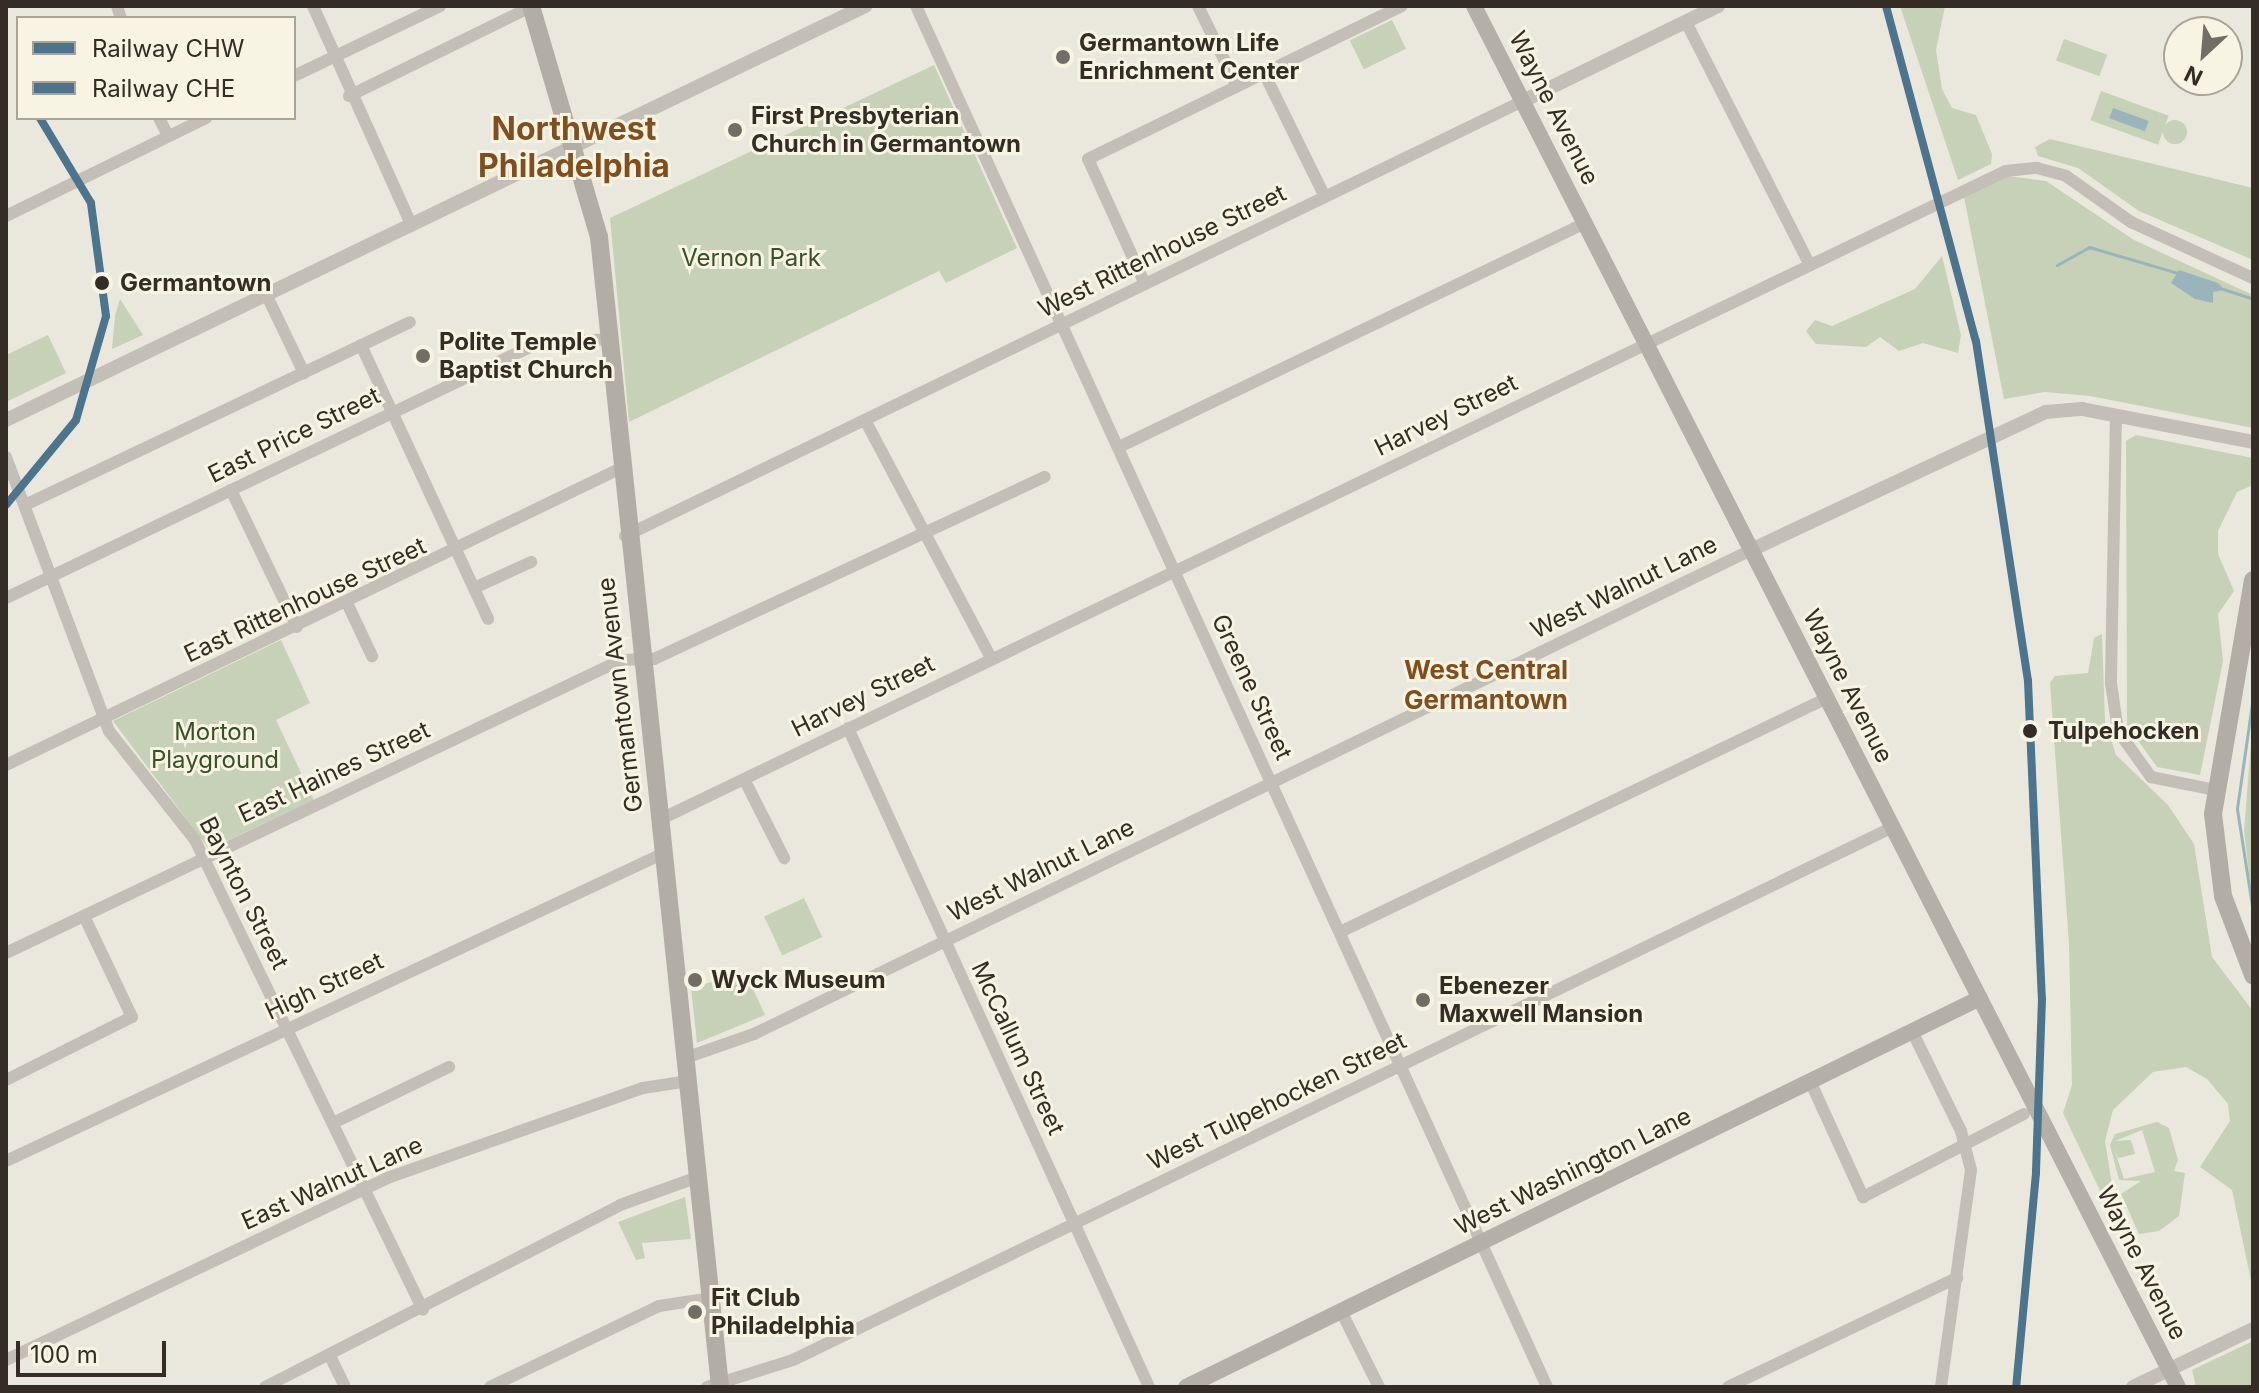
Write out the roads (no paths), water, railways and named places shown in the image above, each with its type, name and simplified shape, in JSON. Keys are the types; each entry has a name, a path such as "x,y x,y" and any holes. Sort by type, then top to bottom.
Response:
{"main road":[{"name":"Germantown Avenue","path":"531,6 599,237 625,536 712,1298 715,1385"},
{"name":"Wayne Avenue","path":"1474,6 2178,1387"},
{"path":"2253,580 2215,790 2221,886 2253,975"},
{"name":"West Washington Lane","path":"1186,1387 1980,998"}],"street":[{"path":"313,6 349,96 411,224"},
{"path":"296,75 440,6"},
{"path":"349,96 531,6"},
{"path":"6,420 865,6"},
{"name":"Greene Street","path":"916,6 1547,1387"},
{"path":"1198,6 1237,86"},
{"path":"1145,284 1087,161 1402,6"},
{"name":"West Rittenhouse Street","path":"625,536 1718,6"},
{"path":"1686,22 1810,265"},
{"path":"1264,73 1325,197"},
{"path":"160,120 168,136"},
{"path":"6,216 202,120"},
{"name":"Harvey Street","path":"659,820 1995,175 2037,168 2066,176 2152,233 2253,278"},
{"path":"1119,447 1585,223"},
{"path":"266,294 304,373"},
{"path":"25,505 410,322"},
{"name":"East Price Street","path":"6,598 534,345 608,339"},
{"path":"361,345 488,619"},
{"name":"West Walnut Lane","path":"685,1058 741,1040 2010,425 2058,409 2116,416 2253,442"},
{"path":"2116,416 2111,683 2118,731 2151,777 2215,790"},
{"path":"865,420 991,658"},
{"name":"Baynton Street","path":"6,457 104,719 133,768 183,820 423,1310"},
{"name":"East Rittenhouse Street","path":"6,765 619,469"},
{"name":"East Haines Street","path":"6,953 621,660 640,660 1045,477"},
{"path":"231,490 297,627"},
{"path":"474,588 531,562"},
{"path":"347,603 372,656"},
{"path":"1340,932 1827,698"},
{"name":"McCallum Street","path":"848,728 1149,1387"},
{"path":"744,779 784,858"},
{"name":"West Tulpehocken Street","path":"715,1385 793,1360 1893,827"},
{"name":"High Street","path":"6,1161 662,854"},
{"path":"6,1080 132,1017 84,916"},
{"path":"1912,1031 1966,1144 1970,1183 1941,1387"},
{"path":"333,1123 449,1067"},
{"name":"East Walnut Lane","path":"6,1360 364,1189 625,1094 688,1081"},
{"path":"1810,1081 1863,1197 2024,1114"},
{"path":"265,1387 423,1310 607,1211 698,1177"},
{"path":"1728,1387 1957,1278"},
{"path":"490,1387 659,1306 712,1298"},
{"path":"1341,1311 1379,1387"},
{"path":"2133,1387 2253,1329"},
{"path":"330,1356 345,1387"}],"water":[{"path":"2113,108 2149,121 2145,131 2109,118"},
{"path":"2179,270 2218,283 2225,290 2213,292 2213,303 2195,299 2171,283"}],"waterway":[{"path":"2057,265 2089,247 2178,273"},
{"path":"2223,289 2253,299"},
{"path":"2253,696 2237,809 2253,912"}],"rail line":[{"name":"CHW","path":"1886,6 1976,341 2028,681 2042,999 2036,1173 2016,1387"},
{"name":"CHE","path":"6,505 76,420 106,316 91,203 41,120"}],"place":[{"name":"Germantown Life Enrichment Center","path":"1063,57"},
{"name":"First Presbyterian Church in Germantown","path":"735,130"},
{"name":"Germantown","path":"102,283"},
{"name":"Polite Temple Baptist Church","path":"423,356"},
{"name":"Tulpehocken","path":"2030,731"},
{"name":"Wyck Museum","path":"695,980"},
{"name":"Ebenezer Maxwell Mansion","path":"1423,1000"},
{"name":"Fit Club Philadelphia","path":"695,1312"}],"district":[{"name":"Northwest Philadelphia","path":"574,148"},
{"name":"West Central Germantown","path":"1486,685"}],"park label":[{"name":"Vernon Park","path":"751,258"},
{"name":"Morton Playground","path":"215,746"}]}
